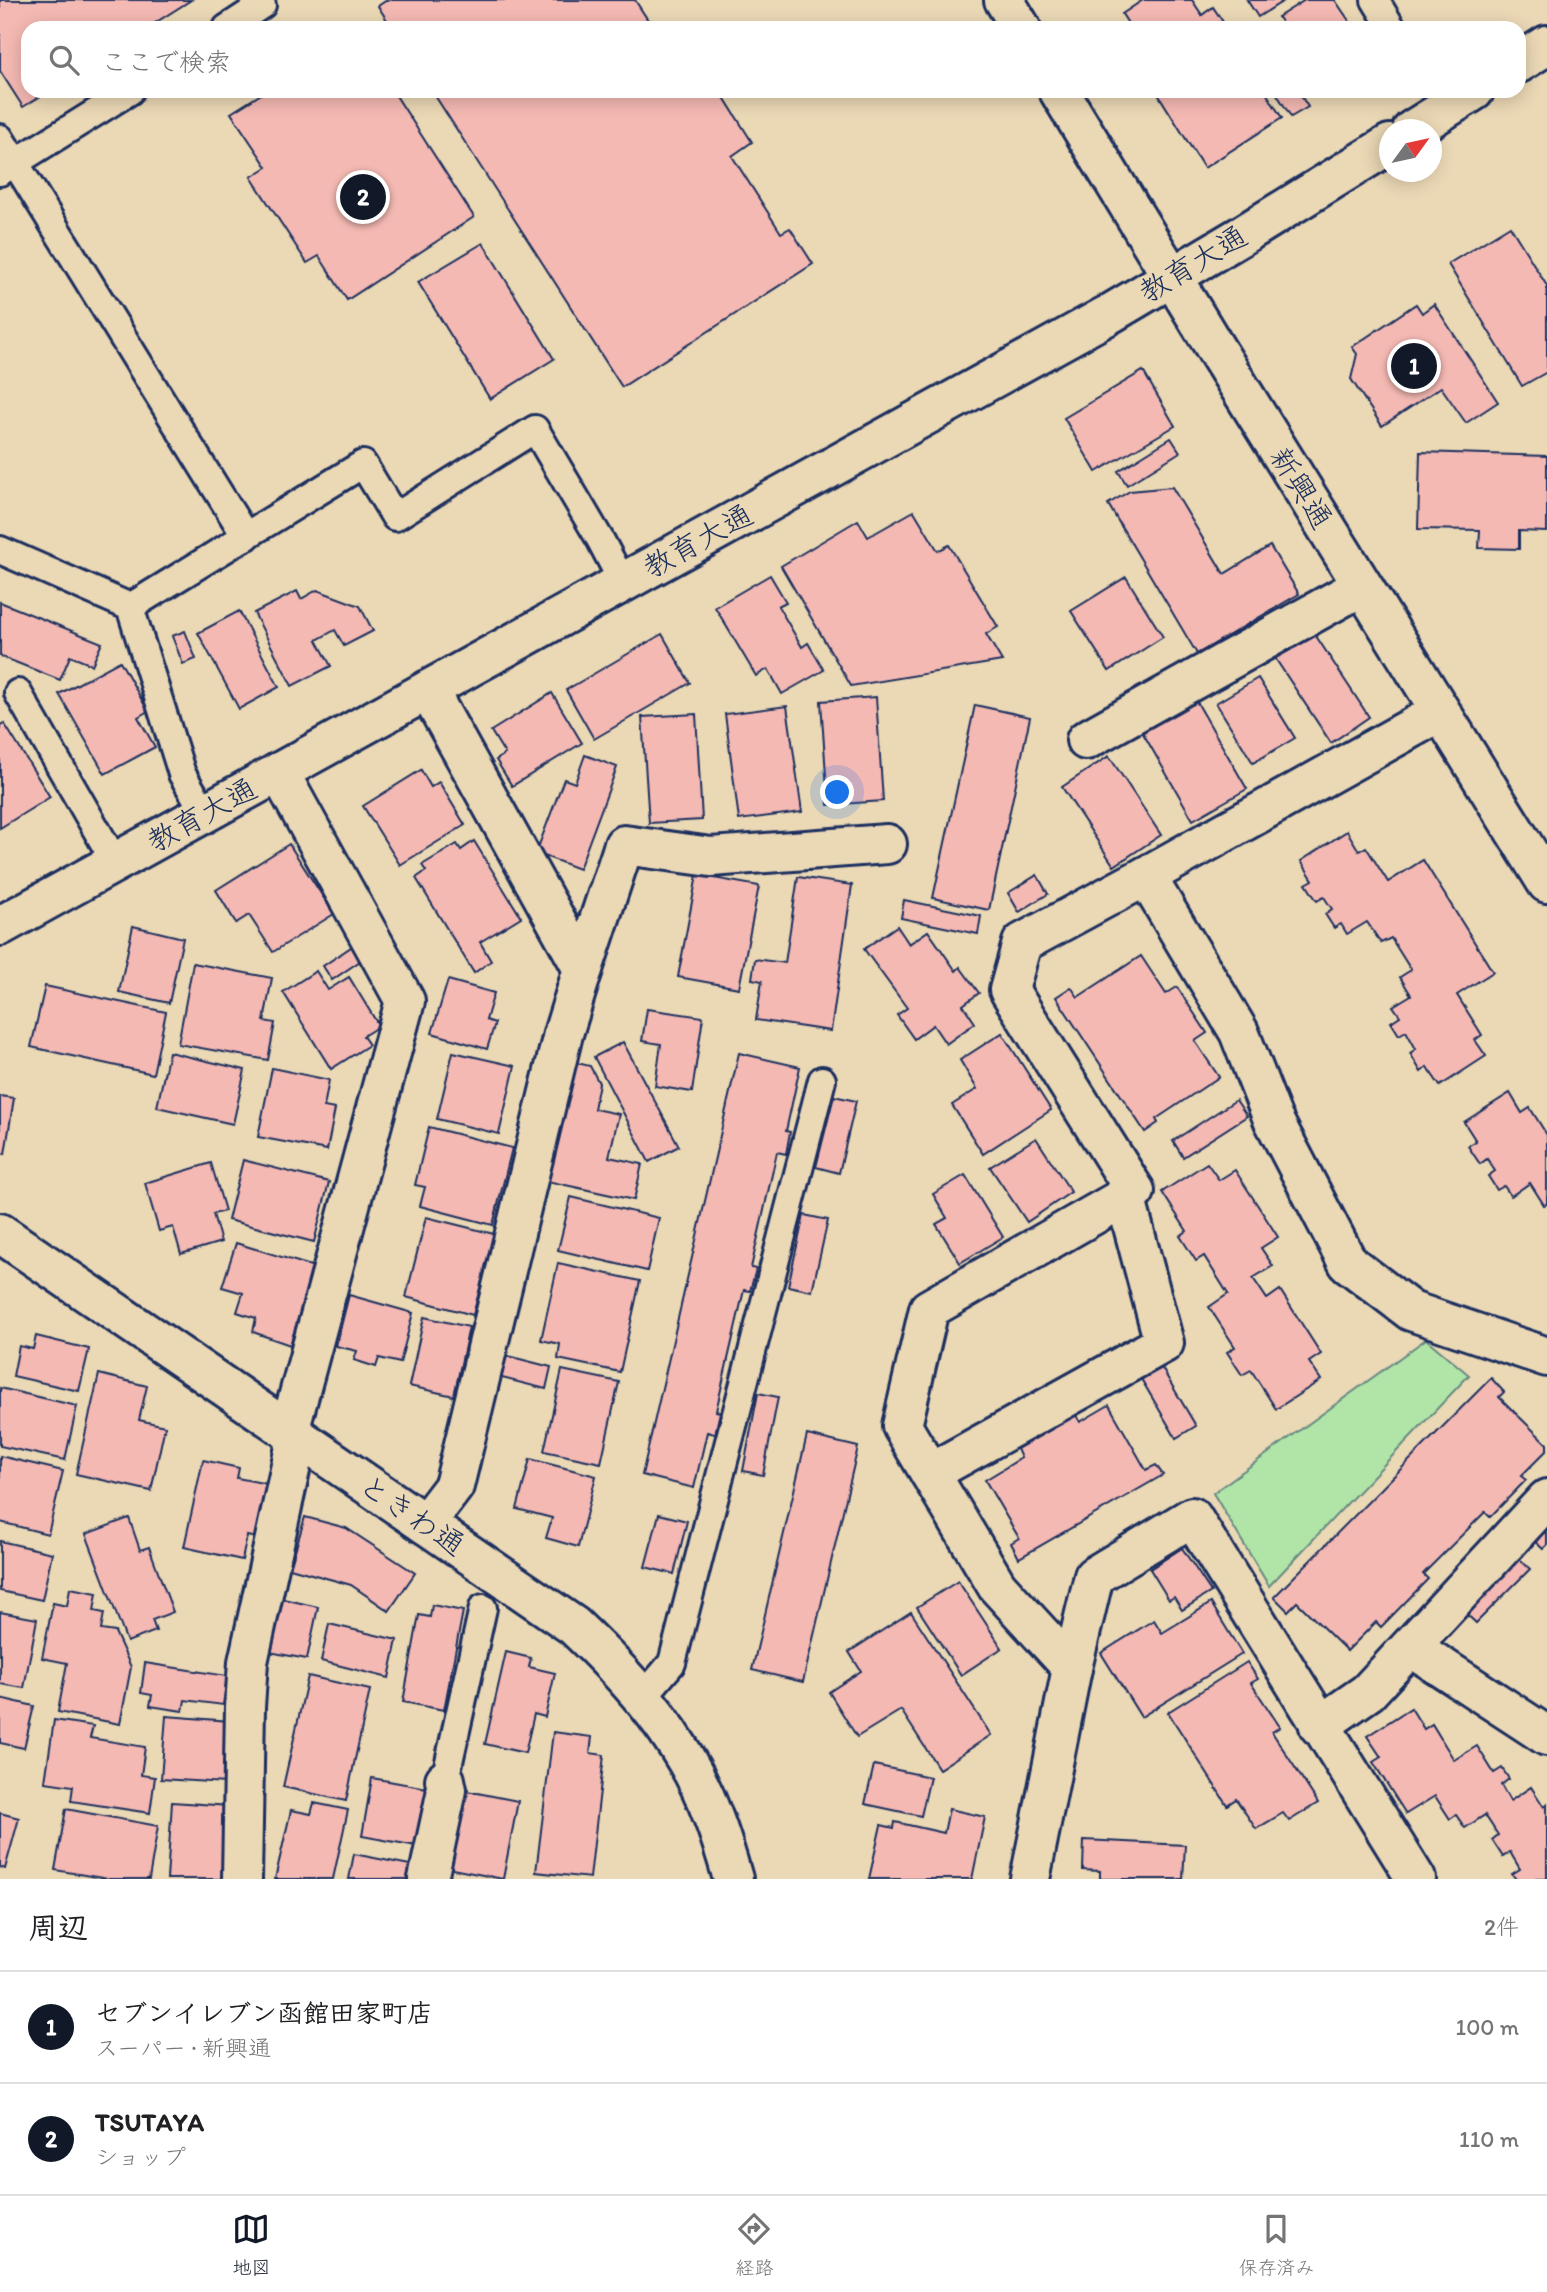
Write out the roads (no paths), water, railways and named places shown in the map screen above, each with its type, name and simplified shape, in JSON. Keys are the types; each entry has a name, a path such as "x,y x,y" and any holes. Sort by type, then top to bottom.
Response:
{"street":[{"path":"1004,0 1017,21"},
{"path":"1526,59 1547,46"},
{"name":"新興通","path":"1063,98 1547,883"},
{"path":"1428,110 1457,98"},
{"name":"教育大通","path":"0,926 1172,277 1379,151"},
{"path":"1086,740 1362,586"},
{"path":"428,690 583,969"},
{"path":"1072,1668 997,1586 902,1426 929,1309 1135,1191 1009,990 1022,943 1440,712"},
{"path":"242,1879 248,1662 293,1435 405,1001 279,772"},
{"path":"425,1524 454,1486 563,1034 624,845 711,857 887,844"},
{"path":"1146,876 1239,1032 1273,1119 1348,1264 1411,1311 1547,1357"},
{"path":"930,1473 1164,1343 1125,1196"},
{"name":"ときわ通","path":"0,1233 574,1626 620,1669 680,1749 713,1815 733,1879"},
{"path":"1320,1726 1368,1692 1547,1499"},
{"path":"1030,1879 1072,1668 1094,1576 1192,1517 1416,1879"},
{"path":"1411,1647 1547,1736"},
{"path":"428,1879 447,1790 445,1780"}],"lane":[{"path":"1377,1 1388,21"},
{"path":"238,21 262,5"},
{"path":"8,167 119,98"},
{"path":"0,138 8,167 246,537"},
{"path":"130,607 363,464 395,517 535,429 623,583"},
{"path":"0,550 130,607 182,774 205,813"},
{"path":"18,693 116,862"},
{"path":"643,1697 672,1662 822,1080"},
{"path":"445,1780 483,1608"}],"place":[{"name":"TSUTAYA","path":"363,197"},
{"name":"セブンイレブン函館田家町店","path":"1414,366"}]}
